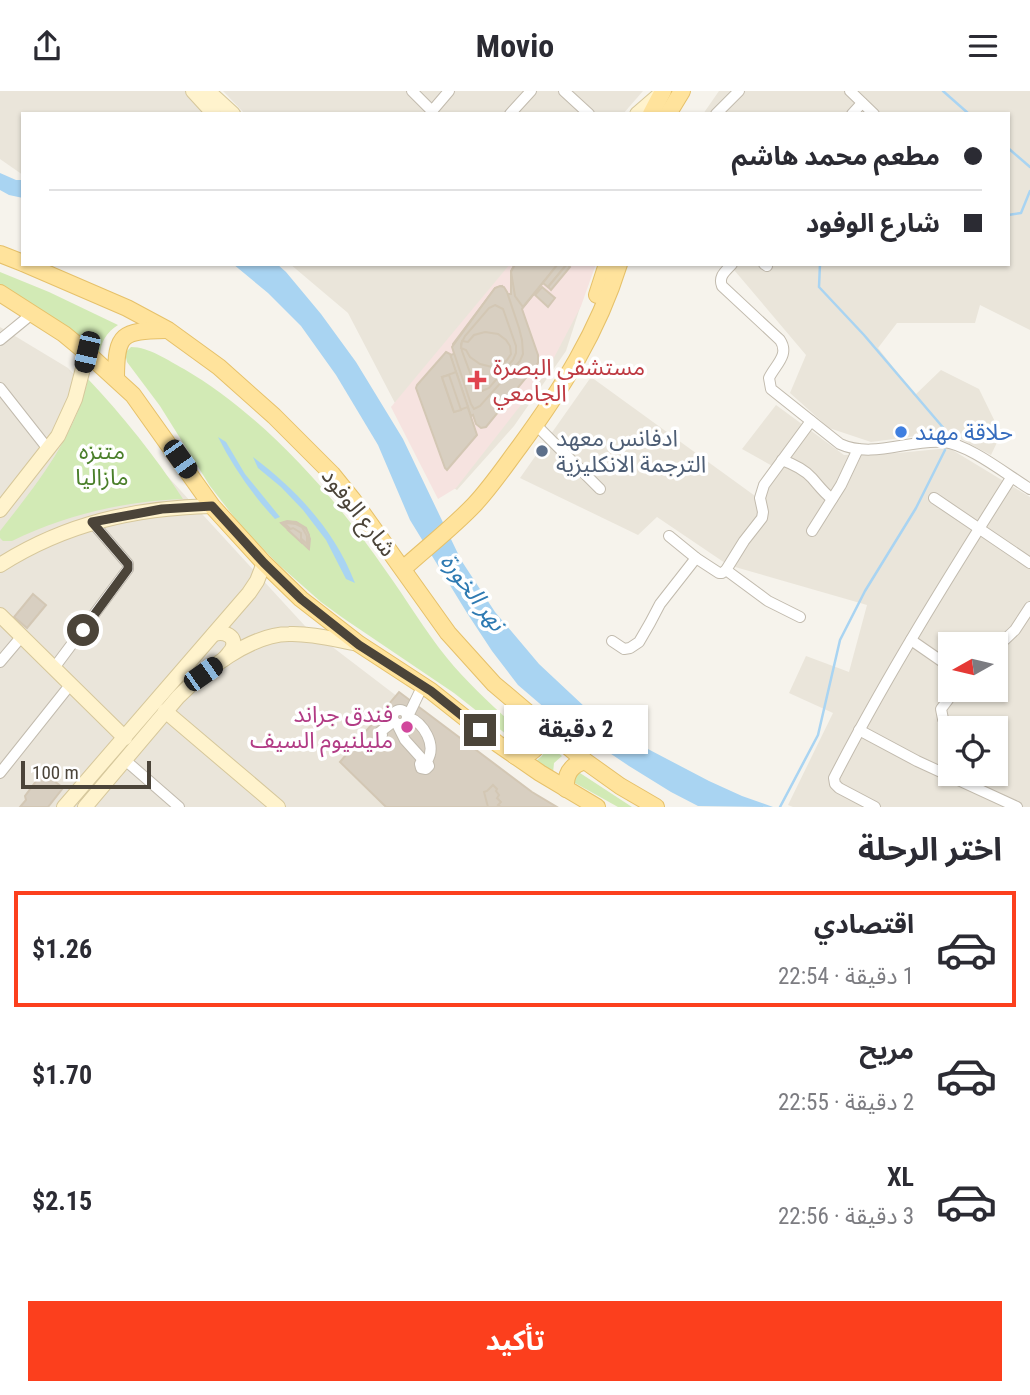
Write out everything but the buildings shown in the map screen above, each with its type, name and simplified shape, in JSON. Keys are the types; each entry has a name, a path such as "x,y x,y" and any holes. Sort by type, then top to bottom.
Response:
{"main road":[{"path":"652,112 662,91"},
{"path":"669,112 682,91"},
{"name":"شارع الوفود","path":"0,254 21,263"},
{"name":"شارع الوفود","path":"29,266 127,308 168,330 219,367 275,416 332,474 439,621 473,663 585,761 656,807"},
{"path":"400,565 447,522 482,496 536,425 585,347 603,307 611,269"},
{"path":"447,522 556,380 611,269"},
{"path":"0,293 87,352 133,395 212,506 301,599 359,645 423,685 516,756 597,807"},
{"path":"116,378 117,350 125,337 139,332 168,330"},
{"path":"516,756 523,756 535,750 541,737 540,723"},
{"path":"566,789 567,774 578,763 585,761"}],"street":[{"path":"193,91 212,112"},
{"path":"208,91 231,112"},
{"path":"412,91 432,111 449,91"},
{"path":"512,112 531,91"},
{"path":"565,91 587,112"},
{"path":"639,112 662,91"},
{"path":"718,112 739,91"},
{"path":"850,91 872,112"},
{"path":"854,112 862,103"},
{"path":"730,266 722,276 722,286 780,340 783,346 783,356 769,378 771,389 840,444 858,449 876,449 947,442 978,456 1030,489"},
{"path":"0,340 33,313"},
{"path":"0,510 58,436 80,384 87,352"},
{"path":"0,389 48,449"},
{"path":"669,536 719,573 726,570 762,518 761,494 764,485 811,421"},
{"path":"536,425 600,489"},
{"path":"812,531 841,485 858,449"},
{"path":"782,460 806,472 832,499"},
{"path":"875,807 846,793 835,784 834,778 911,640 1011,478"},
{"path":"934,498 1030,562"},
{"path":"0,565 66,531 92,522 162,509 212,506"},
{"path":"54,669 128,569 128,564 92,522"},
{"path":"0,547 19,553"},
{"path":"612,641 624,649 639,642 660,604 696,558"},
{"path":"64,807 253,588 264,563"},
{"path":"726,570 768,601 800,617"},
{"path":"1008,637 1030,607"},
{"path":"0,615 125,738"},
{"path":"214,634 225,633 232,640 232,649 223,660"},
{"path":"85,807 165,711 191,684 223,660 244,648 278,635 314,636 359,645"},
{"path":"0,663 22,636"},
{"path":"911,640 938,659"},
{"path":"0,773 71,685"},
{"path":"407,715 423,685"},
{"path":"401,709 418,722 431,744 431,755 425,761 405,740 396,722 393,717 397,710 401,709"},
{"path":"165,711 278,807"},
{"path":"382,734 380,732 396,722"},
{"path":"859,730 917,761 1017,807"},
{"path":"125,759 179,807"}],"shaded area":[{"path":"0,91 191,91 205,112 21,112 21,174 0,159"},
{"path":"223,91 643,91 625,112 243,112"},
{"path":"719,91 1030,91 1030,330 980,305 975,323 897,323 878,348 915,395 941,370 979,389 1001,434 991,455 947,432 871,442 829,428 790,393 806,355 731,266 1010,266 1010,112 704,112"},
{"path":"292,266 593,266 566,351 514,426 457,490 432,474 348,313"},
{"name":"مستشفى البصرة الجامعي","path":"508,266 595,266 581,306 546,373 456,488 438,499 391,407"},
{"path":"0,327 68,368 305,626 542,807 0,807"},
{"path":"591,377 762,501 776,468 742,449 776,405 844,455 949,448 1030,497 1030,807 788,805 833,713 789,693 806,656 849,672 867,605 728,565 657,517 638,535 520,478"}],"green space":[{"path":"0,272 118,325 105,338 100,356 39,308 0,284"},
{"path":"131,347 159,355 214,388 296,459 366,542 447,658 474,688 523,733 522,741 516,742 454,693 343,618 278,564 241,526 210,486 160,406 127,362 125,353"},
{"name":"متنزه مازاليا","path":"88,379 138,437 183,499 117,506 53,524 12,541 3,541 0,531 40,478 64,440 74,421"},
{"path":"547,744 562,756 554,763 553,773 535,762 542,756"},
{"path":"576,773 632,807 618,807 575,783 573,780"}],"water":[{"path":"0,173 21,180 21,198 0,190"},
{"name":"نهر الخورة","path":"235,266 279,266 321,314 356,362 403,439 461,560 495,612 539,664 586,708 646,748 709,781 773,807 698,806 629,766 553,715 518,685 467,613 410,520 378,445 336,375 301,326"},
{"path":"218,437 226,442 245,474 280,517 275,519 251,490"},
{"path":"253,457 285,483 326,529 355,583 346,579 326,540 303,510 258,468"}],"waterway":[{"path":"943,91 967,112"},
{"path":"1010,150 1030,167"},
{"path":"1010,215 1021,213 1030,191"},
{"path":"820,266 819,287 946,431 946,436"},
{"path":"780,807 818,735 840,640 865,591 916,508 945,450"}],"place":[{"name":"مستشفى البصرة الجامعي","path":"477,380"},
{"name":"حلاقة مهند","path":"901,432"},
{"name":"ادفانس معهد الترجمة الانكليزية","path":"542,451"},
{"name":"فندق جراند مليلنيوم السيف","path":"407,727"}],"route":[{"path":"83,630 128,569 128,564 92,522 162,509 212,506 301,599 359,645 431,691 480,730"}]}
